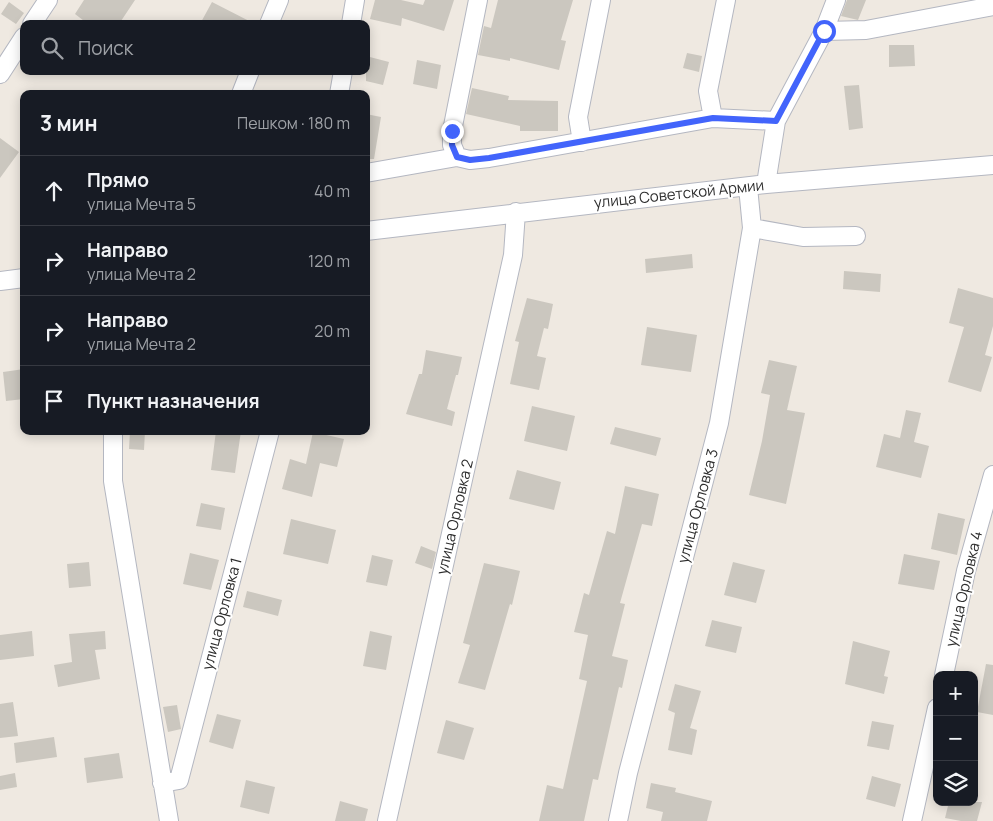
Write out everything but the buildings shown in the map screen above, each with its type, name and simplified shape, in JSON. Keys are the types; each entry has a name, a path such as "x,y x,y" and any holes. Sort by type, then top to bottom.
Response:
{"street":[{"path":"35,20 48,0"},
{"path":"271,20 279,0"},
{"path":"352,20 355,0"},
{"path":"457,157 452,145 452,131 478,0"},
{"path":"582,142 578,117 601,0"},
{"path":"713,118 708,90 726,0"},
{"path":"766,184 776,121 824,31 836,0"},
{"path":"824,31 866,30 970,5 993,6"},
{"path":"3,62 20,42"},
{"path":"243,90 248,75"},
{"path":"340,90 342,75"},
{"path":"370,172 457,157 470,160 489,158 713,118 776,121"},
{"name":"улица Советской Армии","path":"370,230 766,184 993,165"},
{"name":"улица Орловка 3","path":"618,821 628,773 719,423 752,228 748,187"},
{"name":"улица Орловка 2","path":"387,821 513,254 516,212"},
{"path":"752,228 803,237 856,236"},
{"path":"0,281 20,278"},
{"path":"112,435 113,481 169,821"},
{"name":"улица Орловка 1","path":"162,783 179,780 269,435"},
{"name":"улица Орловка 4","path":"945,671 966,571 993,475"},
{"path":"912,821 935,716"}],"route":[{"path":"452,131 452,145 457,157 470,160 713,118 776,121 824,31"}]}
